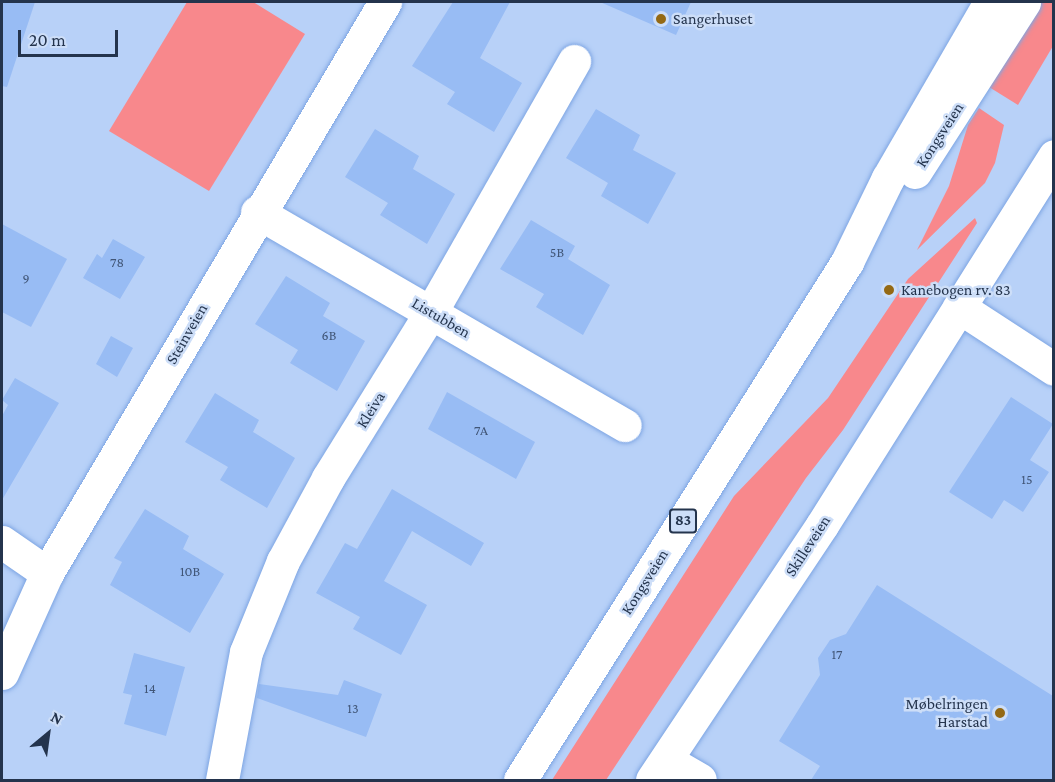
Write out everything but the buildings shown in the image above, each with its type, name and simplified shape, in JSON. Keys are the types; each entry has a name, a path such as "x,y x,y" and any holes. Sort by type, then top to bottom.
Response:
{"main road":[{"name":"Steinveien","path":"2,673 47,573 257,212 385,2"},
{"name":"Kongsveien","path":"520,780 847,262 888,178 990,2"},
{"name":"Kongsveien","path":"847,262 903,192 1024,2"},
{"name":"Kleiva","path":"222,780 246,652 283,561 328,478 431,312 574,61"},
{"name":"Skilleveien","path":"659,770 822,525 1053,156"},
{"name":"Listubben","path":"257,212 625,425"},
{"path":"958,307 1053,369"},
{"path":"2,542 47,573"},
{"path":"659,770 700,780"}],"shaded area":[{"path":"187,2 253,2 305,34 209,191 109,131"},
{"path":"1042,2 1053,2 1053,46 1018,105 989,87"},
{"path":"979,108 1004,125 995,163 985,183 917,250 949,186 968,125"},
{"path":"975,218 977,223 843,430 806,478 606,780 552,780 734,496 828,398 908,279"}],"place":[{"name":"Sangerhuset","path":"661,19"},
{"name":"Kanebogen rv. 83","path":"889,290"},
{"name":"Møbelringen Harstad","path":"1000,713"}]}
